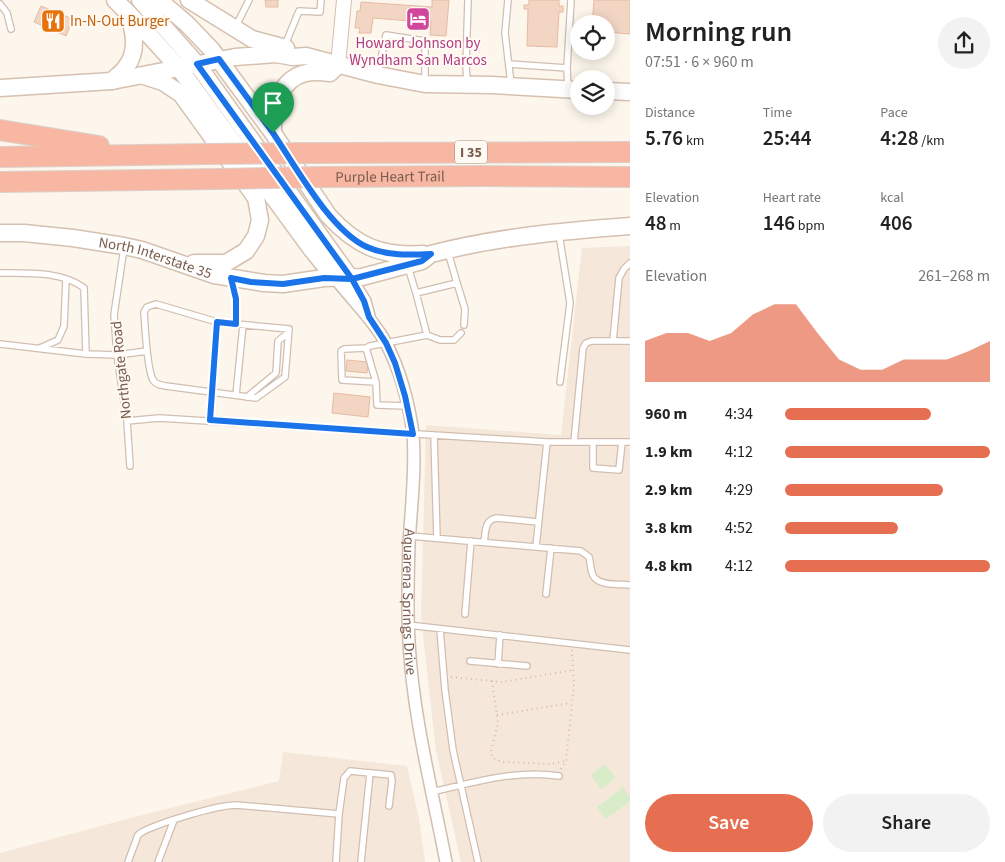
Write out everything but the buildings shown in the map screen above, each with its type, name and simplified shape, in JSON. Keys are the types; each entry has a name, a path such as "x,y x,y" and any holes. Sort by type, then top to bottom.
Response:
{"highway":[{"path":"0,130 173,155"},
{"name":"Purple Heart Trail","path":"0,157 312,153 630,152"},
{"path":"553,176 584,182 630,184"},
{"name":"Purple Heart Trail","path":"0,182 324,177 630,177"},
{"path":"0,190 186,179"}],"main road":[{"name":"Aquarena Springs Drive","path":"115,0 179,68 334,278"},
{"name":"Aquarena Springs Drive","path":"140,0 197,64 352,279"},
{"path":"159,0 187,24 219,59 273,133 328,215 355,240 373,249 396,255 431,254"},
{"path":"189,0 252,38 301,52 306,56"},
{"path":"112,81 131,59 134,42 132,24 126,12"},
{"path":"0,88 112,81 219,59 258,54 276,54 293,57 306,56 378,76 425,84 570,90"},
{"path":"273,133 274,112 278,97 283,89 298,76 312,72 330,73 338,65"},
{"path":"142,75 163,82 181,94 256,198 260,220 256,236 246,251 226,263 181,264"},
{"path":"615,91 630,92"},
{"name":"North Interstate 35","path":"0,233 64,237 124,246 214,275 251,282 283,284 324,278 352,279 422,261 431,254 505,239 630,226"}],"street":[{"path":"338,65 344,0"},
{"name":"Aquarena Springs Drive","path":"334,278 369,317 386,343 395,363 413,434 407,604 408,625 414,698 446,862"},
{"name":"Aquarena Springs Drive","path":"352,279 364,301 369,317"}],"lane":[{"path":"235,28 249,0"},
{"path":"284,48 298,11 320,12 321,0"},
{"path":"468,0 466,65 468,85"},
{"path":"508,0 505,33 512,86"},
{"path":"570,77 567,68 571,0"},
{"path":"0,4 7,13 11,29"},
{"path":"378,76 386,35 425,41 425,84"},
{"path":"509,64 567,68"},
{"path":"558,232 570,303 560,382"},
{"name":"Northgate Road","path":"124,246 114,315 127,421 130,466"},
{"path":"447,250 465,309 464,325"},
{"path":"613,341 619,278 630,263"},
{"path":"408,265 427,335"},
{"path":"0,273 28,273 66,279 84,288 86,354"},
{"path":"231,278 236,299 236,324"},
{"path":"38,348 58,340 64,326 66,279"},
{"path":"416,293 457,284"},
{"path":"156,304 217,322 289,329 285,377 256,398 156,384 151,378 147,351 144,312 147,307 156,304"},
{"path":"210,420 217,322"},
{"path":"236,395 243,325"},
{"path":"247,397 276,373 278,342 288,333"},
{"path":"376,382 342,380 341,351 344,349 366,348 427,335 440,340 454,340 461,333"},
{"path":"574,442 583,348 586,343 592,341 630,341"},
{"path":"0,344 86,354 118,355 147,351"},
{"path":"366,348 376,382 377,405 407,406"},
{"path":"127,421 159,418 210,420 547,442 630,442"},
{"path":"434,435 437,538"},
{"path":"536,547 547,442"},
{"path":"593,442 593,468 619,470 622,442"},
{"path":"484,542 487,522 490,519 538,522"},
{"path":"410,536 581,551 589,557 594,578 598,581 630,586"},
{"path":"465,614 471,541"},
{"path":"546,594 551,548"},
{"path":"408,625 630,650"},
{"path":"440,629 443,676 453,750 478,862"},
{"path":"498,664 500,635"},
{"path":"470,661 526,666"},
{"path":"336,862 339,814 344,778 347,774 350,771 390,775 392,781 389,806"},
{"path":"361,862 370,773"},
{"path":"432,792 490,778 532,773 558,776"},
{"path":"128,862 138,835 148,829 229,805 339,814"},
{"path":"158,862 174,820"}],"path":[{"path":"558,776 566,761 574,684 572,643"},
{"path":"443,676 502,682 572,670"},
{"path":"492,681 498,723 491,751 492,757 501,762 551,764 566,761"},
{"path":"497,714 572,702"}],"shaded area":[{"path":"630,246 630,862 461,862 436,751 421,616 426,425 561,435 582,248"},
{"path":"283,752 407,766 419,818 425,862 0,862 0,853 279,781"}],"green space":[{"path":"605,764 616,778 601,789 591,775"},
{"path":"623,787 630,797 630,801 606,819 597,807"}],"place":[{"name":"Howard Johnson by Wyndham San Marcos","path":"418,19"},
{"name":"In-N-Out Burger","path":"53,21"}],"route":[{"path":"273,133 219,59 197,64 352,279 364,301 369,317 386,343 395,363 405,396 413,434 210,420 217,322 236,324 236,299 231,278 251,282 283,284 324,278 352,279 422,261 431,254 396,255 366,247 355,240 328,215 273,133"}]}
